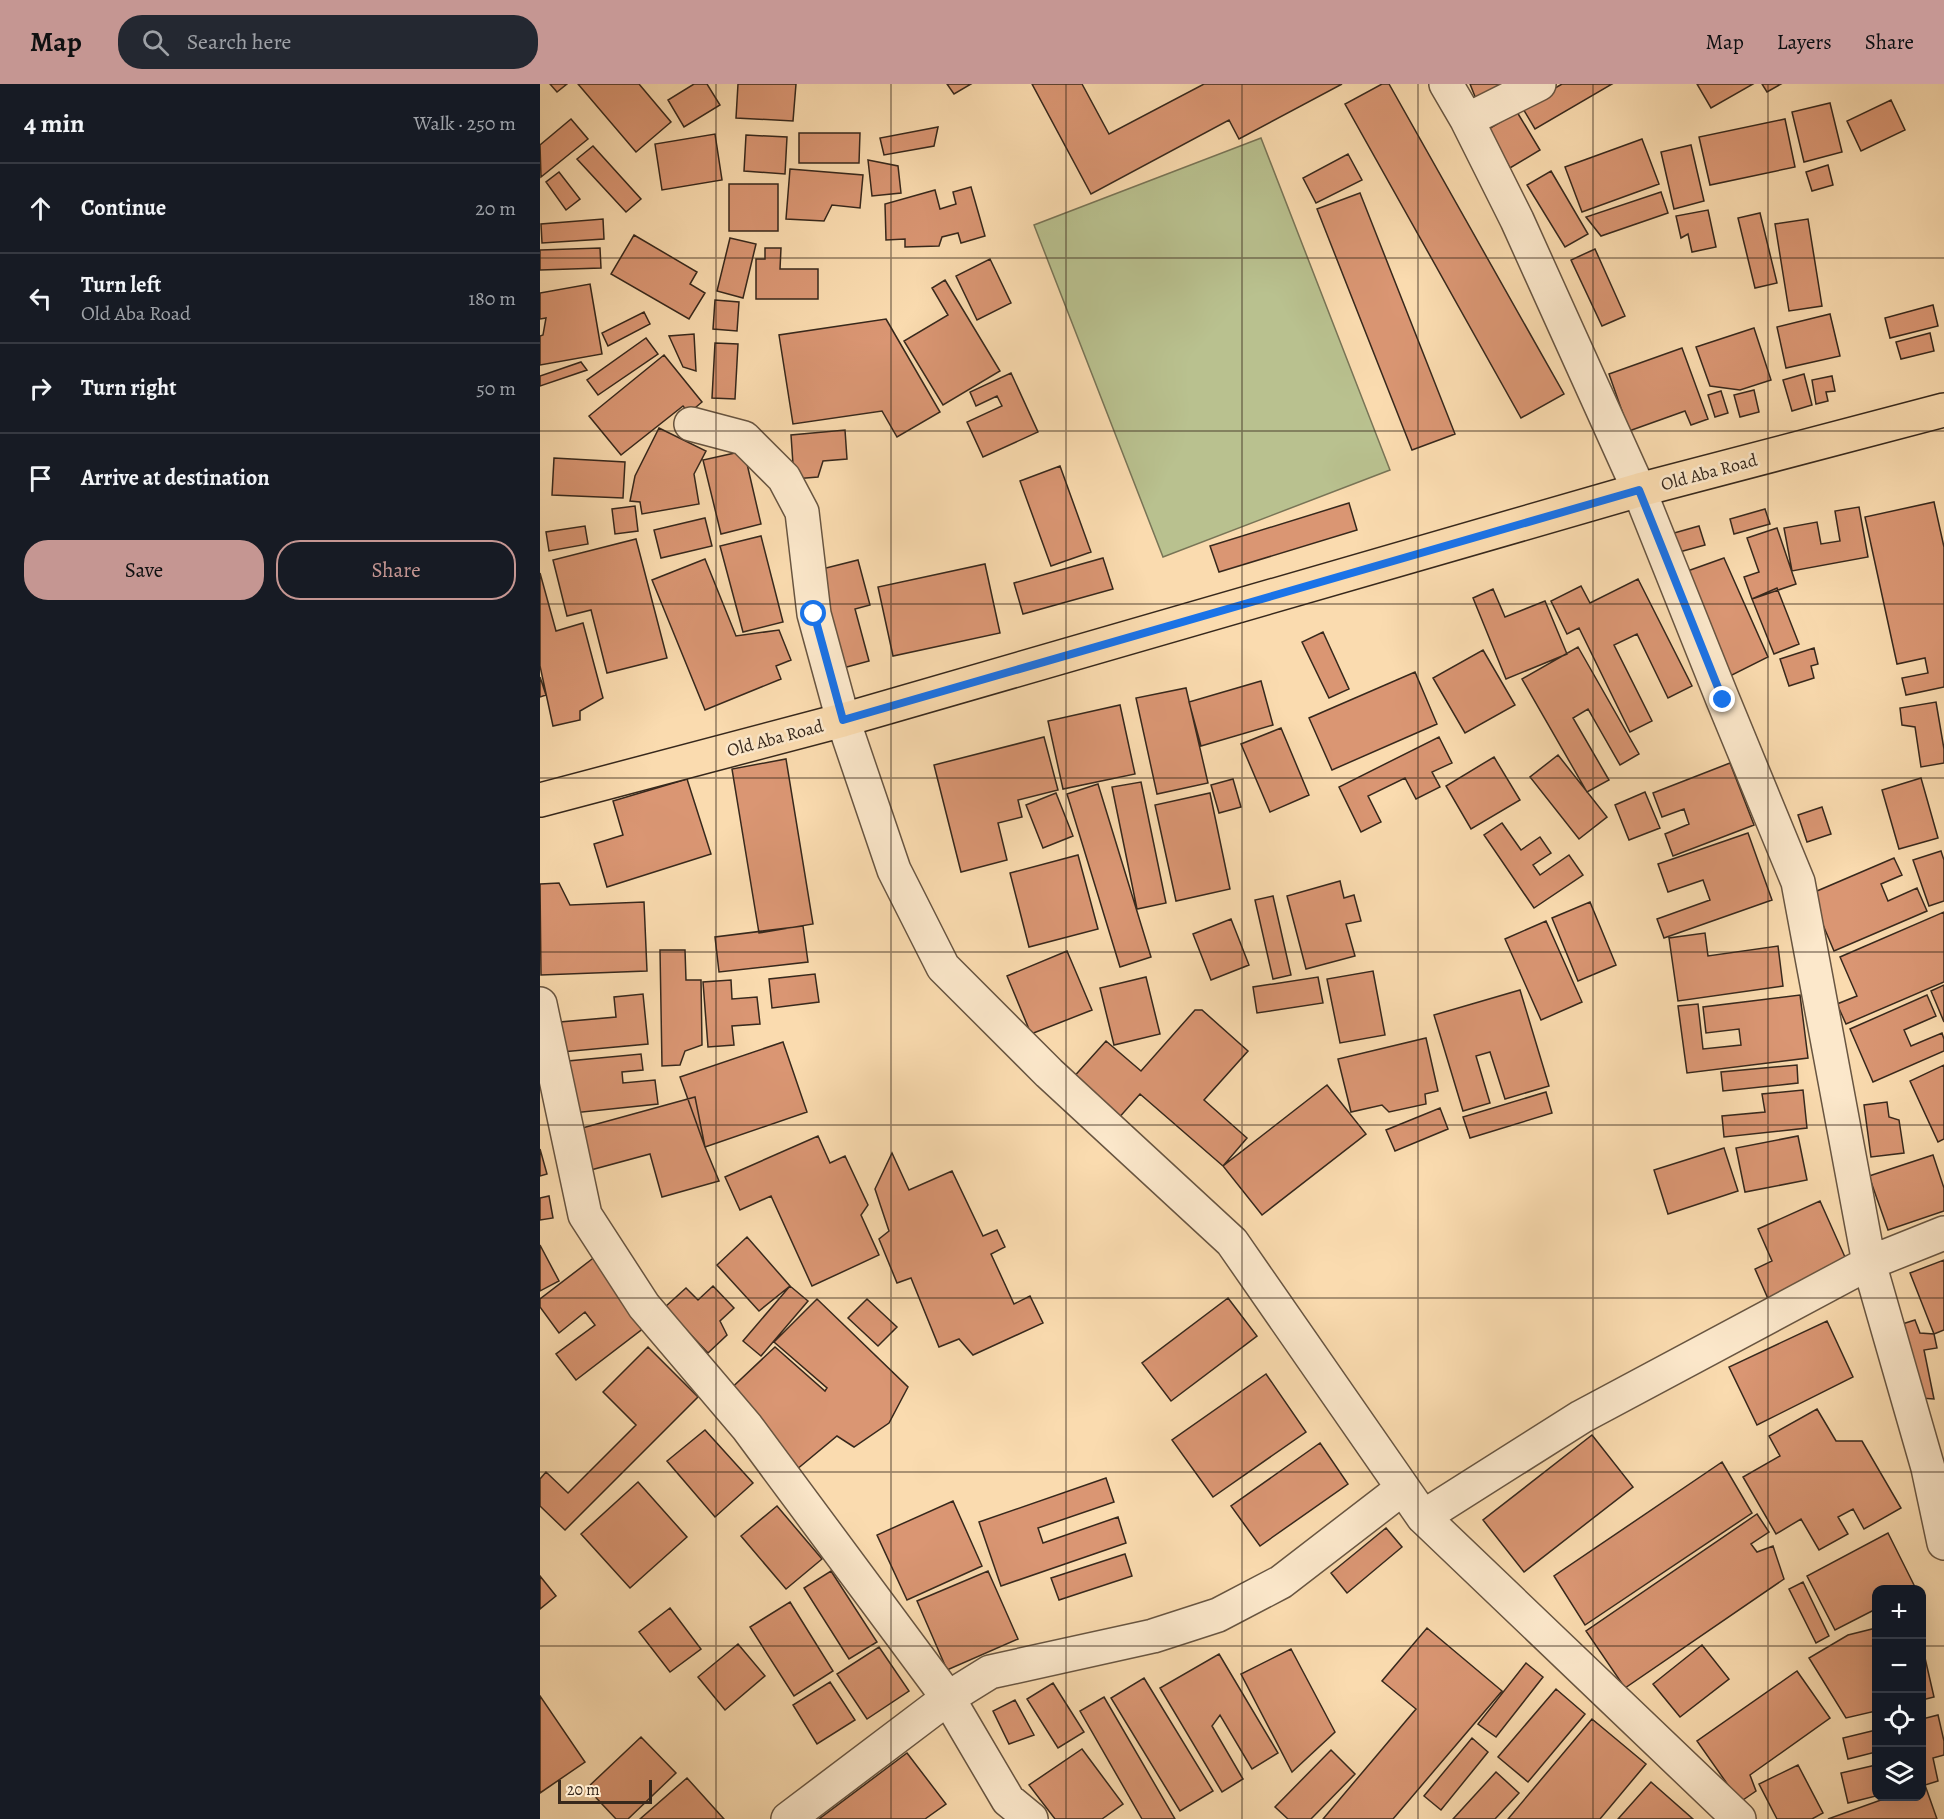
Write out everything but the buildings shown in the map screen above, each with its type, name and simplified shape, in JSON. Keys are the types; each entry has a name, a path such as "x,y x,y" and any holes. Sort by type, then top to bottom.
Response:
{"main road":[{"name":"Old Aba Road","path":"540,800 843,720 1639,490 1944,410"}],"street":[{"path":"1446,84 1518,220 1639,490 1798,882 1869,1263 1928,1468 1944,1543"},
{"path":"1467,120 1539,84"},
{"path":"691,424 744,438 784,477 802,513 814,614 843,720 894,870 943,967 1049,1073 1232,1242 1423,1517 1739,1819"},
{"path":"540,1004 585,1215 644,1306 747,1427 948,1698 1008,1800 1031,1819"},
{"path":"1423,1517 1581,1417 1869,1263 1944,1233"},
{"path":"788,1819 948,1698 990,1672 1153,1636 1218,1615 1281,1582 1402,1488"}],"green space":[{"path":"1261,138 1390,470 1163,557 1034,225"}],"route":[{"path":"814,614 843,720 1639,490 1723,700"}]}
